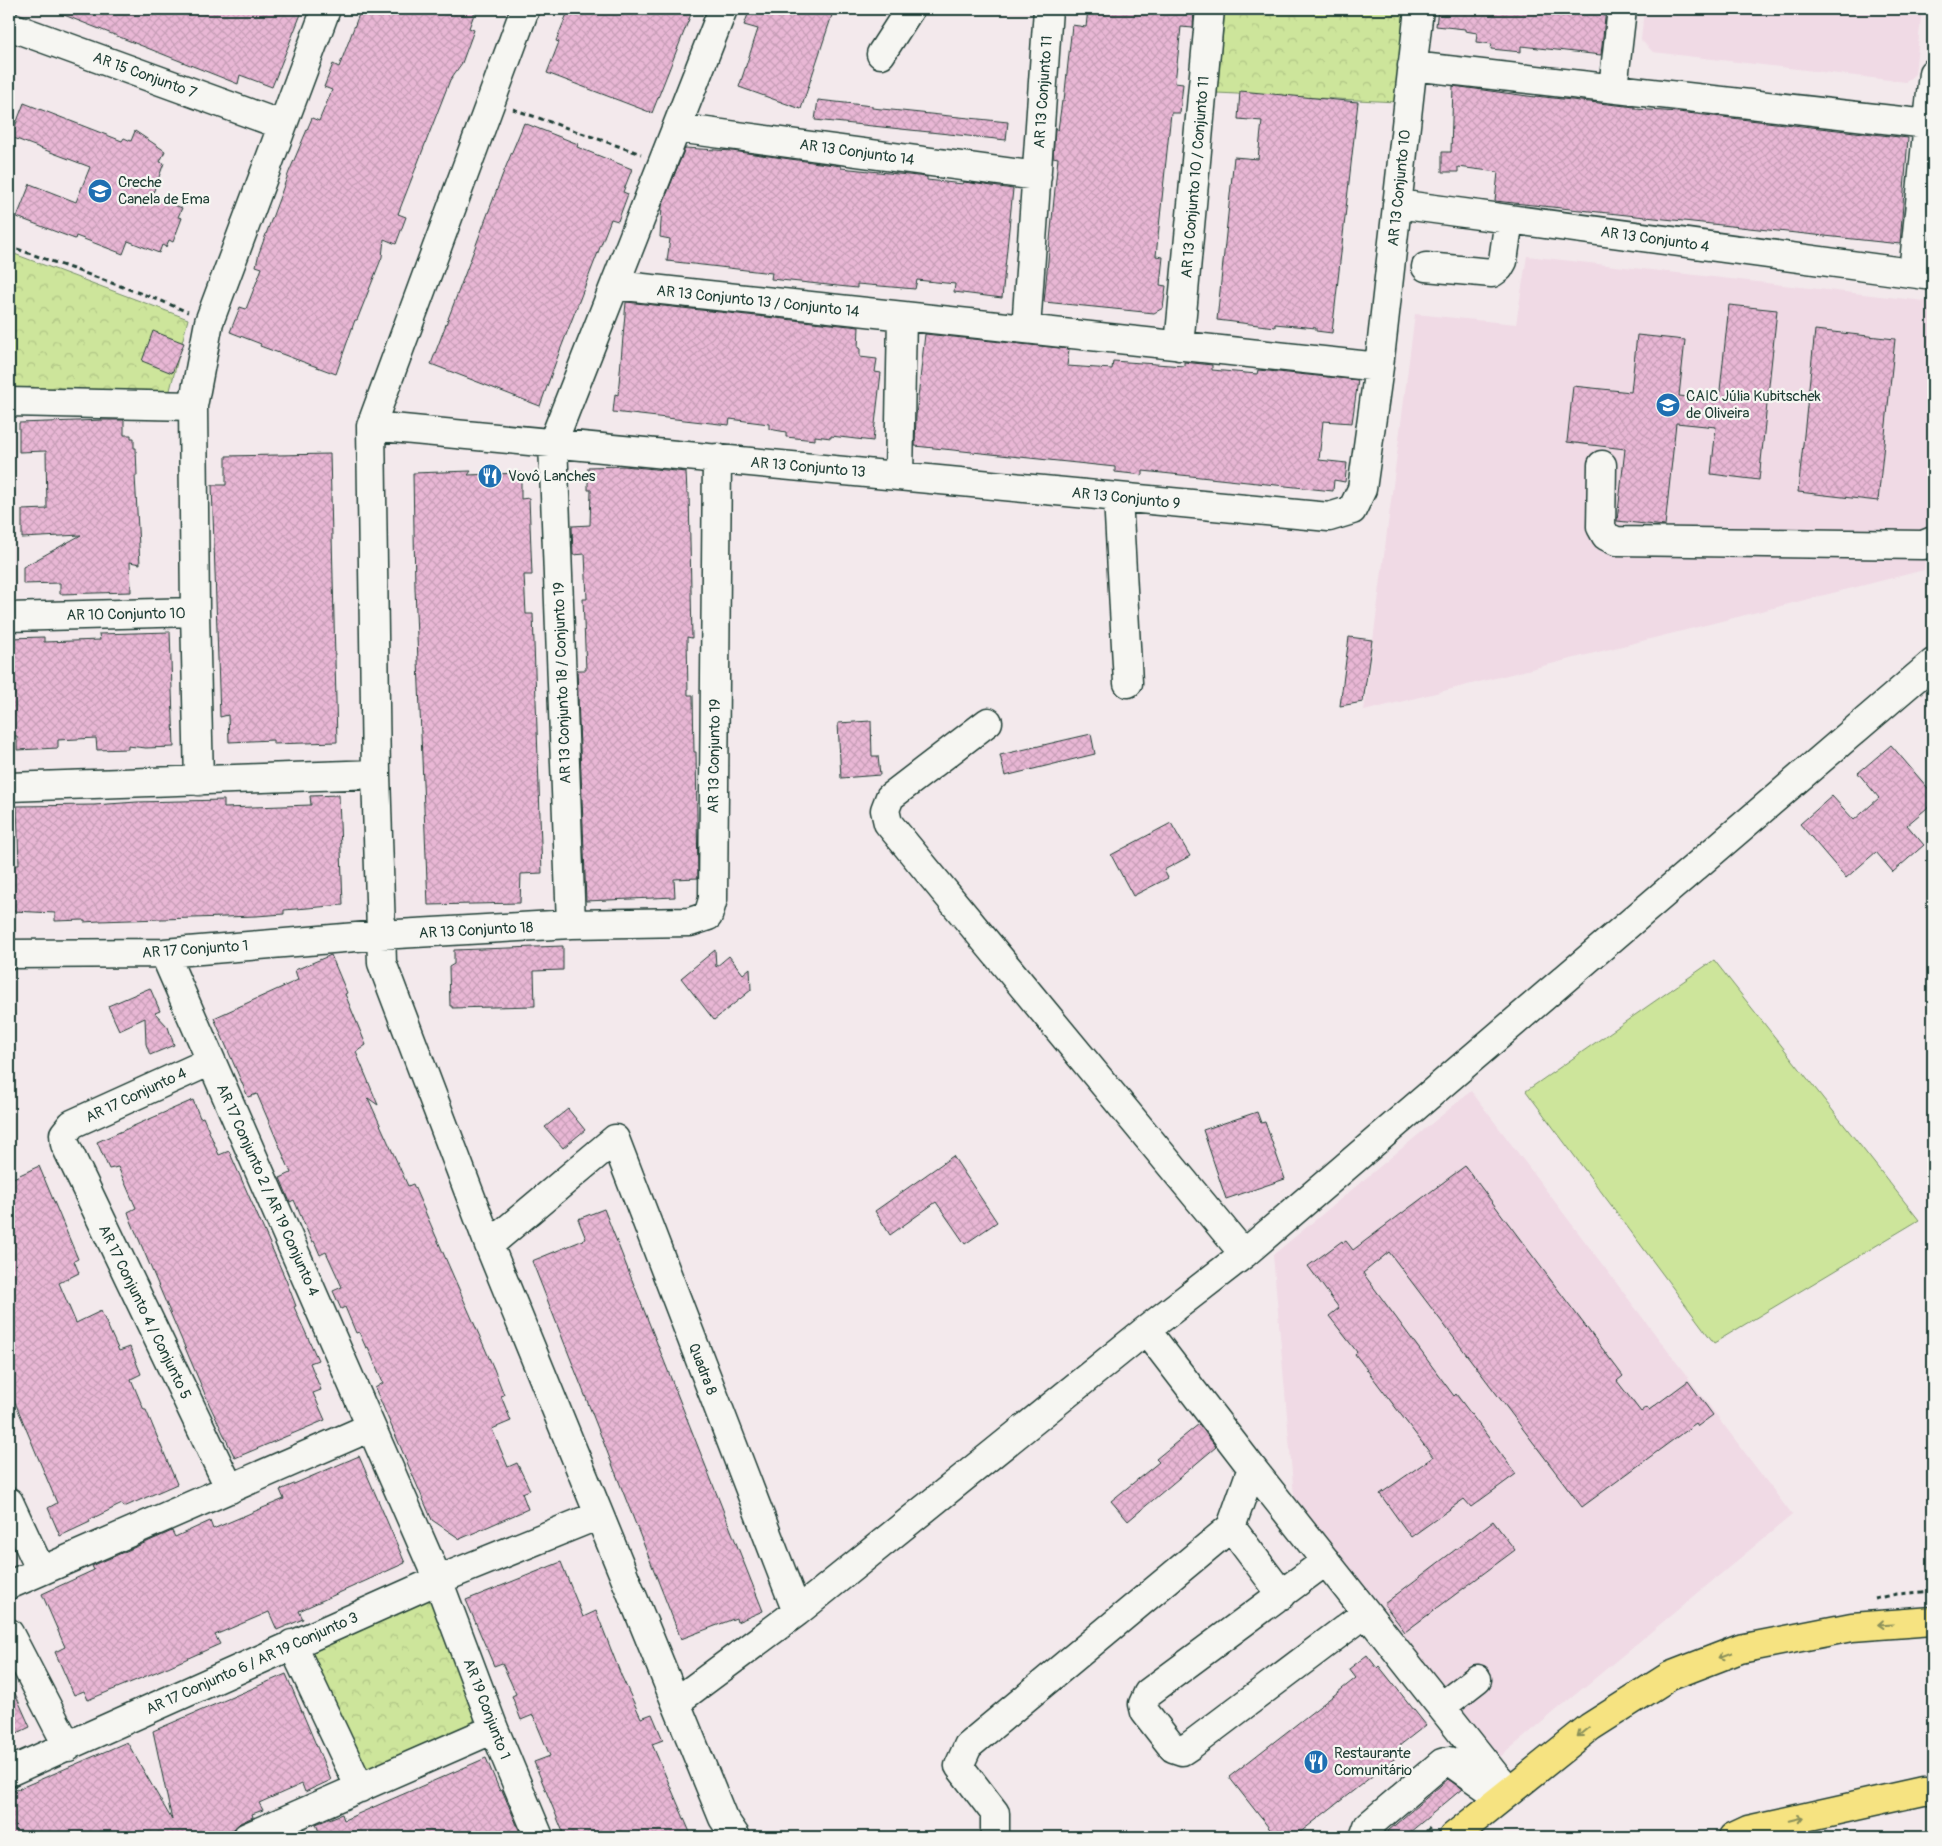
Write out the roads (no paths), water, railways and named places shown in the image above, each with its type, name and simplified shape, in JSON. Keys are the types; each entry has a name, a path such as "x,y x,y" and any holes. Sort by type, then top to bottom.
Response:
{"main road":[{"path":"1452,1837 1590,1726 1670,1676 1740,1649 1852,1627 1932,1620"},
{"path":"1732,1837 1748,1830 1923,1791 1933,1791"}],"street":[{"path":"195,612 193,406 209,322 326,9"},
{"path":"525,9 371,426 376,774 382,963 489,1245 723,1818 736,1837"},
{"path":"553,442 724,9"},
{"path":"880,54 910,9"},
{"name":"AR 13 Conjunto 11","path":"1026,329 1048,9"},
{"name":"AR 13 Conjunto 10 / Conjunto 11","path":"1179,346 1210,9"},
{"name":"AR 13 Conjunto 10","path":"1352,510 1362,489 1379,367 1419,9"},
{"path":"1613,88 1622,9"},
{"name":"AR 15 Conjunto 7","path":"9,26 282,125"},
{"path":"1412,66 1928,124"},
{"path":"1923,274 1928,124 1933,73"},
{"name":"AR 13 Conjunto 14","path":"677,128 1037,176"},
{"name":"AR 13 Conjunto 4","path":"1397,204 1923,274"},
{"path":"1426,267 1492,273 1503,262 1509,219"},
{"name":"AR 13 Conjunto 13 / Conjunto 14","path":"615,285 1379,367"},
{"path":"899,476 902,316"},
{"path":"9,402 193,406"},
{"name":"AR 13 Conjunto 13","path":"371,426 899,476"},
{"name":"AR 13 Conjunto 18 / Conjunto 19","path":"553,442 571,924"},
{"name":"AR 13 Conjunto 19","path":"571,924 690,922 708,916 713,899 717,458"},
{"path":"1602,465 1601,527 1606,536 1616,541 1923,545 1933,541"},
{"name":"AR 13 Conjunto 9","path":"899,476 1329,517 1352,510"},
{"path":"1118,497 1128,683"},
{"name":"AR 10 Conjunto 10","path":"9,617 195,612 199,781"},
{"path":"676,1702 797,1612 1146,1330 1244,1254 1933,663"},
{"path":"988,722 890,796 885,810 888,824 1244,1254"},
{"path":"9,788 376,774"},
{"name":"AR 13 Conjunto 18","path":"380,935 571,924"},
{"name":"AR 17 Conjunto 1","path":"9,954 164,953 380,935"},
{"name":"AR 17 Conjunto 2 / AR 19 Conjunto 4","path":"164,953 438,1580"},
{"name":"AR 17 Conjunto 4","path":"64,1134 72,1124 211,1061"},
{"name":"AR 17 Conjunto 4 / Conjunto 5","path":"64,1134 65,1144 230,1488"},
{"name":"Quadra 8","path":"489,1245 615,1139 797,1612"},
{"path":"1146,1330 1252,1468 1495,1775 1505,1794"},
{"path":"9,1585 371,1427"},
{"path":"995,1837 995,1814 959,1766 968,1746 1231,1527 1252,1468"},
{"path":"9,1502 41,1571"},
{"name":"AR 17 Conjunto 6 / AR 19 Conjunto 3","path":"9,1772 438,1580 599,1515"},
{"path":"1231,1527 1282,1595"},
{"path":"1326,1561 1148,1693 1143,1704 1145,1712 1174,1748 1182,1751 1366,1612"},
{"name":"AR 19 Conjunto 1","path":"438,1580 494,1729 539,1837"},
{"path":"9,1633 68,1747"},
{"path":"292,1644 360,1788"},
{"path":"1441,1707 1477,1680"},
{"path":"246,1837 494,1729"},
{"path":"1364,1837 1368,1826 1442,1763 1449,1760 1484,1784 1505,1794"}],"place":[{"name":"Creche Canela de Ema","path":"100,191"},
{"name":"CAIC Júlia Kubitschek de Oliveira","path":"1668,405"},
{"name":"Vovô Lanches","path":"490,476"},
{"name":"Restaurante Comunitário","path":"1316,1762"}]}
